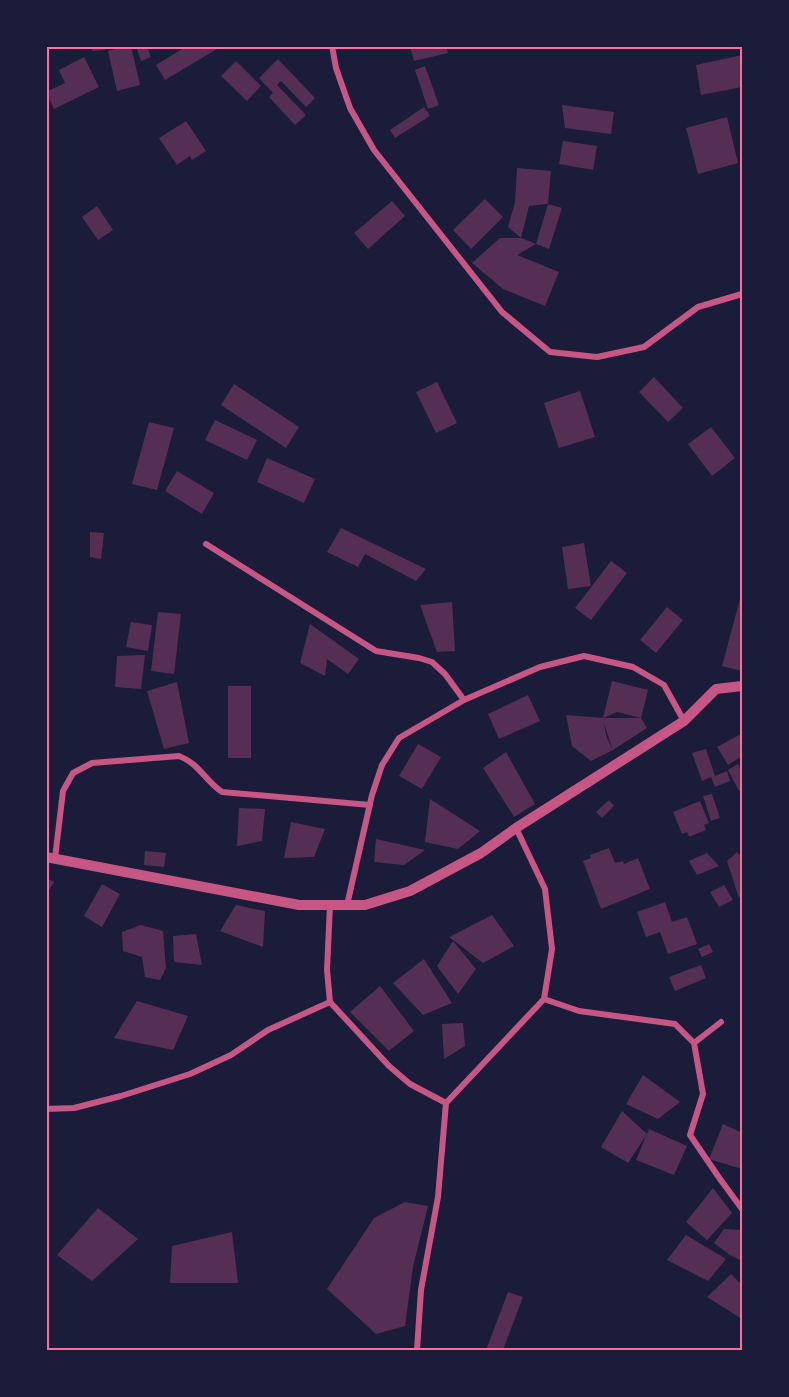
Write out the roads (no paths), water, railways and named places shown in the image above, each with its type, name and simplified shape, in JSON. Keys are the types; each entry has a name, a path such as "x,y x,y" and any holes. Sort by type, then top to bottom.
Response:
{"street":[{"path":"332,46 336,68 350,108 374,150 502,312 550,352 597,357 644,347 698,307 742,294"},
{"path":"206,544 376,651 432,662 445,674 464,700"},
{"path":"347,905 370,805 382,765 399,738 464,700 540,668 584,656 633,667 664,685 684,721"},
{"path":"370,805 222,792 214,787 198,767 179,756 92,763 73,773 63,791 51,857 299,905 365,905 410,891 481,853 516,828 684,721 716,689 742,686"},
{"path":"417,1350 421,1290 438,1197 446,1102 544,999 552,949 545,889 516,828"},
{"path":"330,905 327,970 330,1002 396,1072 410,1084 446,1102"},
{"path":"544,999 579,1011 675,1024 694,1043 703,1094 690,1135 742,1209"},
{"path":"46,1109 74,1108 122,1096 190,1074 231,1055 268,1030 330,1002"},
{"path":"694,1043 720,1022"}]}
